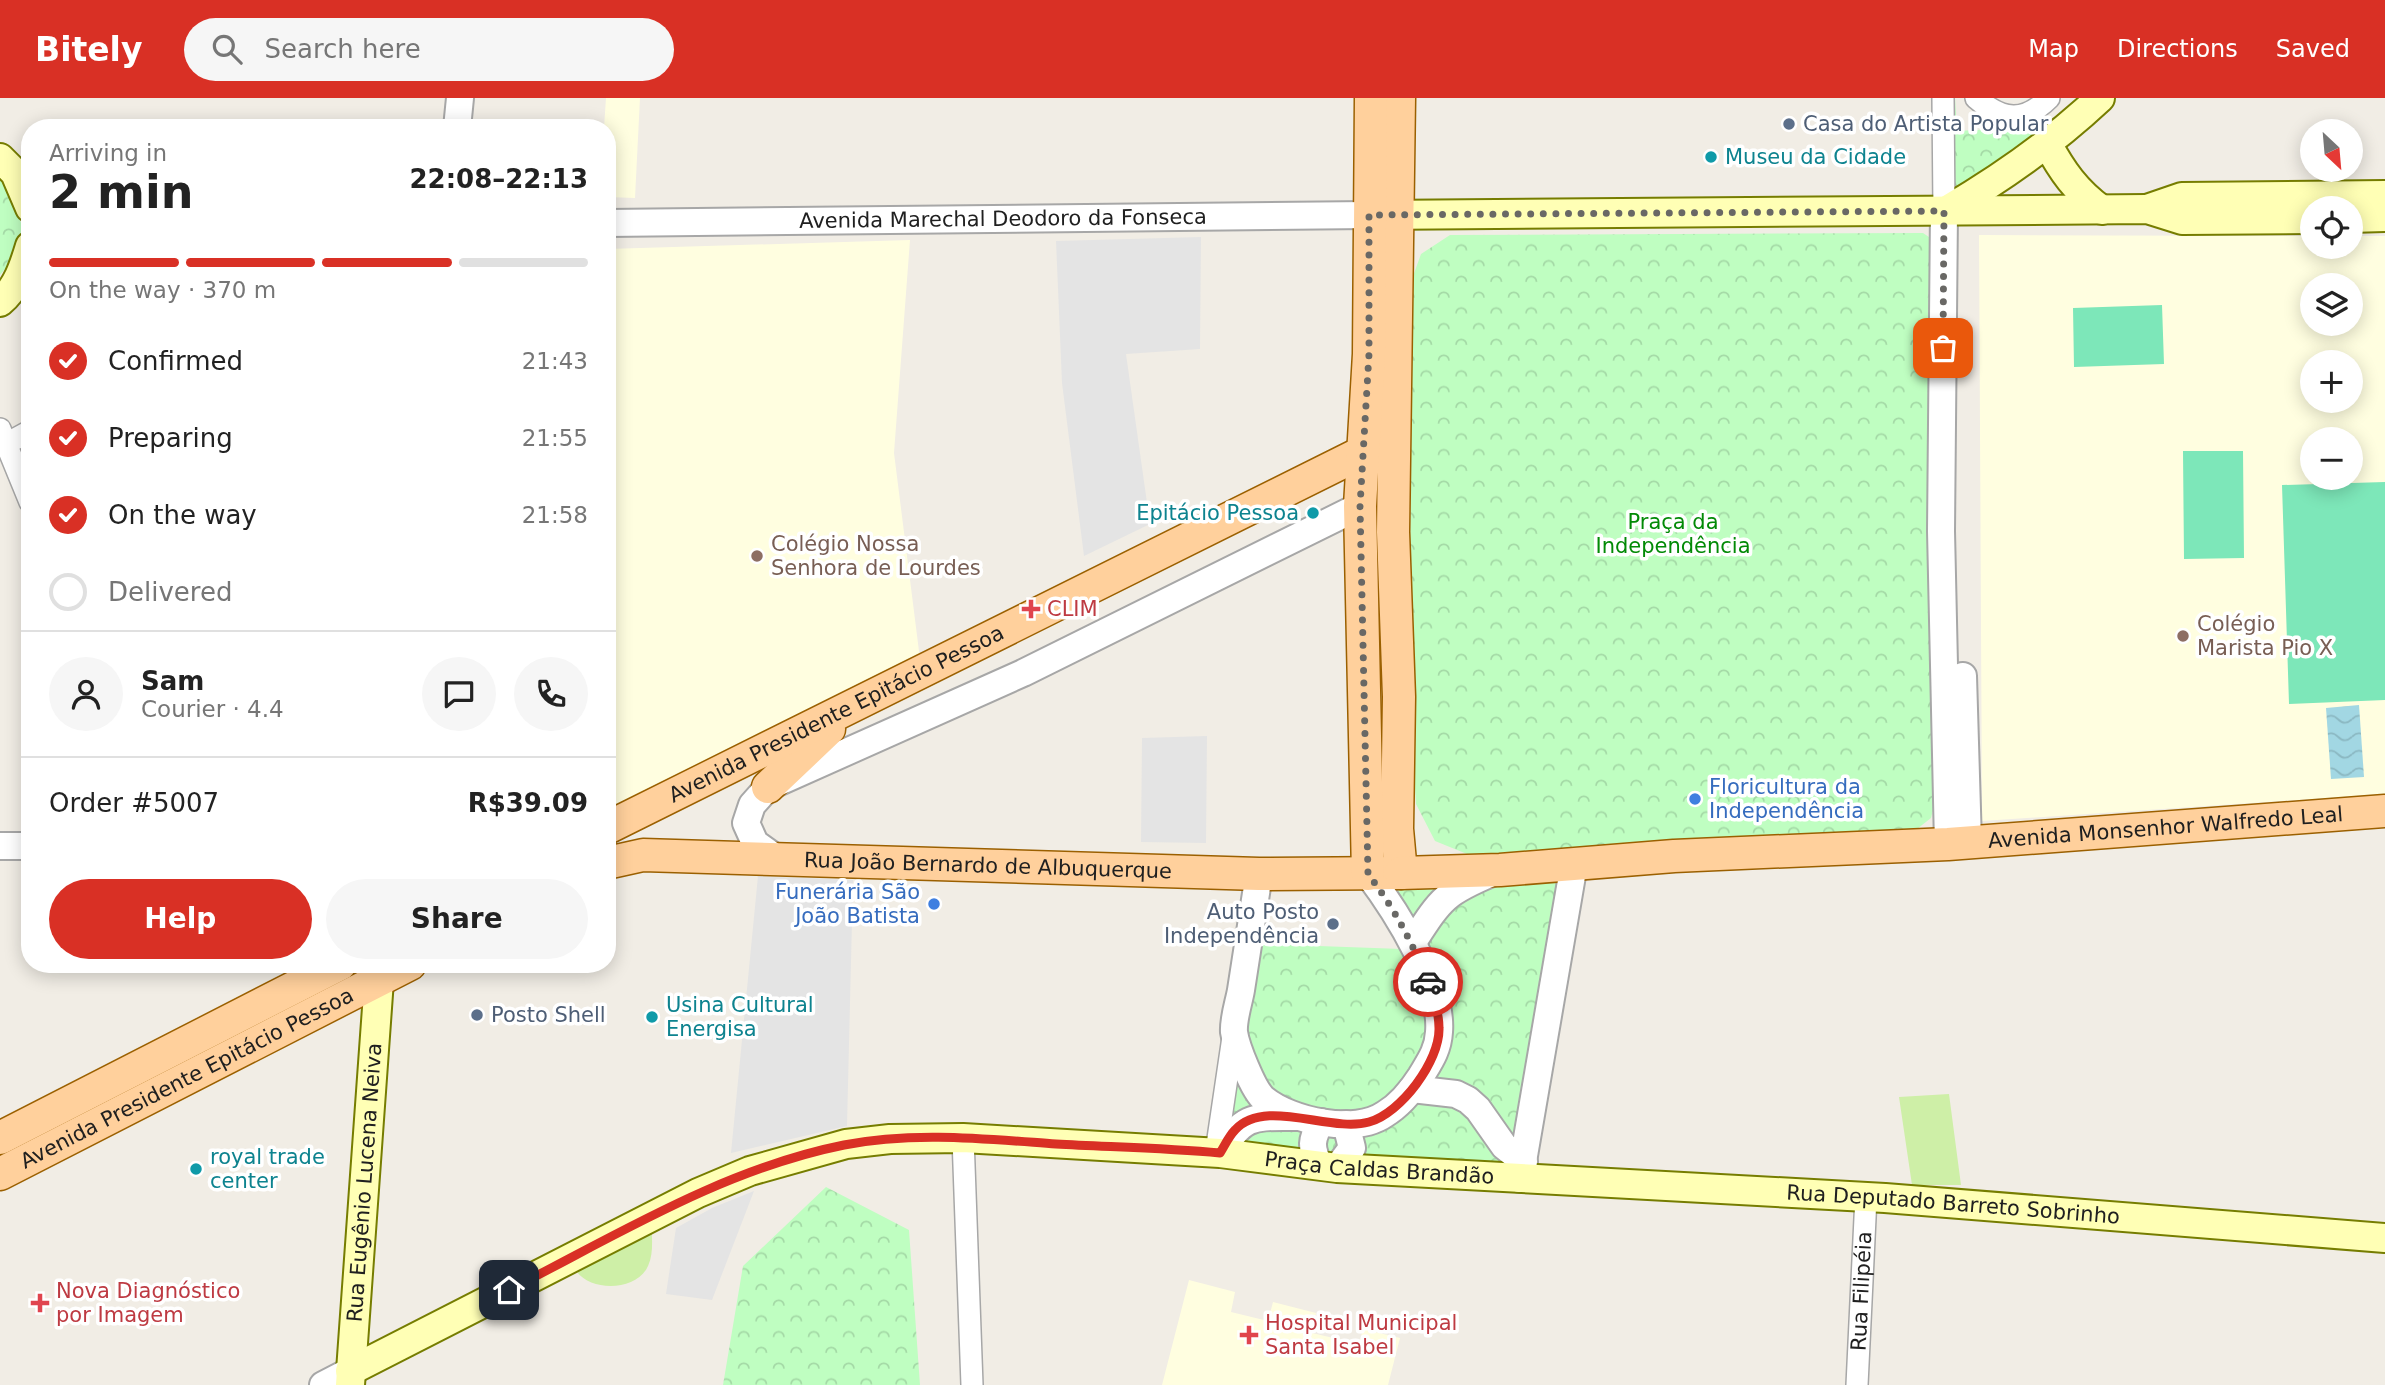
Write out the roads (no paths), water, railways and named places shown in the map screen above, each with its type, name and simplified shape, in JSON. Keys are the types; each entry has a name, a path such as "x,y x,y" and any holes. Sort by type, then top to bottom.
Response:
{"main road":[{"path":"1371,98 1383,215 1399,697 1397,829 1401,873"},
{"path":"1399,98 1383,215 1369,354 1360,506 1368,874 1500,870 1674,856 1958,843"},
{"path":"1951,212 2070,126 2100,98"},
{"path":"2047,143 2071,183 2102,210"},
{"path":"0,158 15,173 21,187"},
{"path":"1383,215 2102,210 2147,209 2182,197 2385,195"},
{"path":"2147,209 2182,220 2300,219"},
{"path":"2363,218 2385,217"},
{"path":"0,302 9,295 21,272"},
{"name":"Avenida Presidente Epitácio Pessoa","path":"616,824 1365,451"},
{"path":"768,787 856,704"},
{"name":"Avenida Monsenhor Walfredo Leal","path":"1958,843 2385,811"},
{"name":"Rua João Bernardo de Albuquerque","path":"616,861 643,855 1259,874 1368,874"},
{"name":"Avenida Presidente Epitácio Pessoa","path":"0,1138 322,973"},
{"name":"Avenida Presidente Epitácio Pessoa","path":"0,1174 378,973"},
{"name":"Rua Eugênio Lucena Neiva","path":"350,1378 380,973"},
{"name":"Praça Caldas Brandão","path":"350,1378 698,1193 750,1171 882,1132 1218,1152 1328,1167 1522,1171"},
{"name":"Rua Deputado Barreto Sobrinho","path":"1522,1171 2385,1238"}],"street":[{"path":"458,119 460,98"},
{"path":"1943,98 1951,212 1941,531 1958,843"},
{"path":"1976,98 1991,110 2013,117 2030,114 2049,98"},
{"path":"2030,114 2047,143"},
{"name":"Avenida Marechal Deodoro da Fonseca","path":"616,223 1383,215"},
{"path":"21,433 3,436 21,480"},
{"name":"Avenida Presidente Epitácio Pessoa","path":"776,858 755,843 746,823 752,805 768,787 1023,673 1360,506"},
{"path":"0,846 21,846"},
{"name":"Praça Caldas Brandão","path":"1522,1171 1574,864"},
{"path":"1412,942 1435,908 1451,891 1500,870"},
{"path":"1218,1152 1259,874"},
{"name":"Praça Caldas Brandão","path":"1218,1152 1234,1131 1247,1122 1262,1117 1368,1122 1385,1115 1412,1089 1436,1051 1439,1030 1437,1006 1412,942 1392,905 1368,874"},
{"path":"1234,1031 1252,1083 1264,1100 1323,1121 1352,1148 1328,1167 1311,1145 1313,1136 1323,1121"},
{"name":"Praça Caldas Brandão","path":"1412,1089 1456,1094 1468,1100 1478,1109 1522,1171"},
{"path":"963,1138 972,1385"},
{"name":"Rua Filipéia","path":"1857,1385 1866,1197"},
{"path":"323,1385 350,1378"}],"water":[{"path":"2359,705 2364,777 2331,779 2326,708"}],"place":[{"name":"Casa do Artista Popular","path":"1789,124"},
{"name":"Museu da Cidade","path":"1711,157"},
{"name":"Epitácio Pessoa","path":"1313,513"},
{"name":"Colégio Nossa Senhora de Lourdes","path":"757,556"},
{"name":"CLIM","path":"1031,609"},
{"name":"Colégio Marista Pio X","path":"2183,636"},
{"name":"Floricultura da Independência","path":"1695,799"},
{"name":"Funerária São João Batista","path":"934,904"},
{"name":"Auto Posto Independência","path":"1333,924"},
{"name":"Posto Shell","path":"477,1015"},
{"name":"Usina Cultural Energisa","path":"652,1017"},
{"name":"royal trade center","path":"196,1169"},
{"name":"Nova Diagnóstico por Imagem","path":"40,1303"},
{"name":"Hospital Municipal Santa Isabel","path":"1249,1335"}],"park label":[{"name":"Praça da Independência","path":"1673,534"}]}
